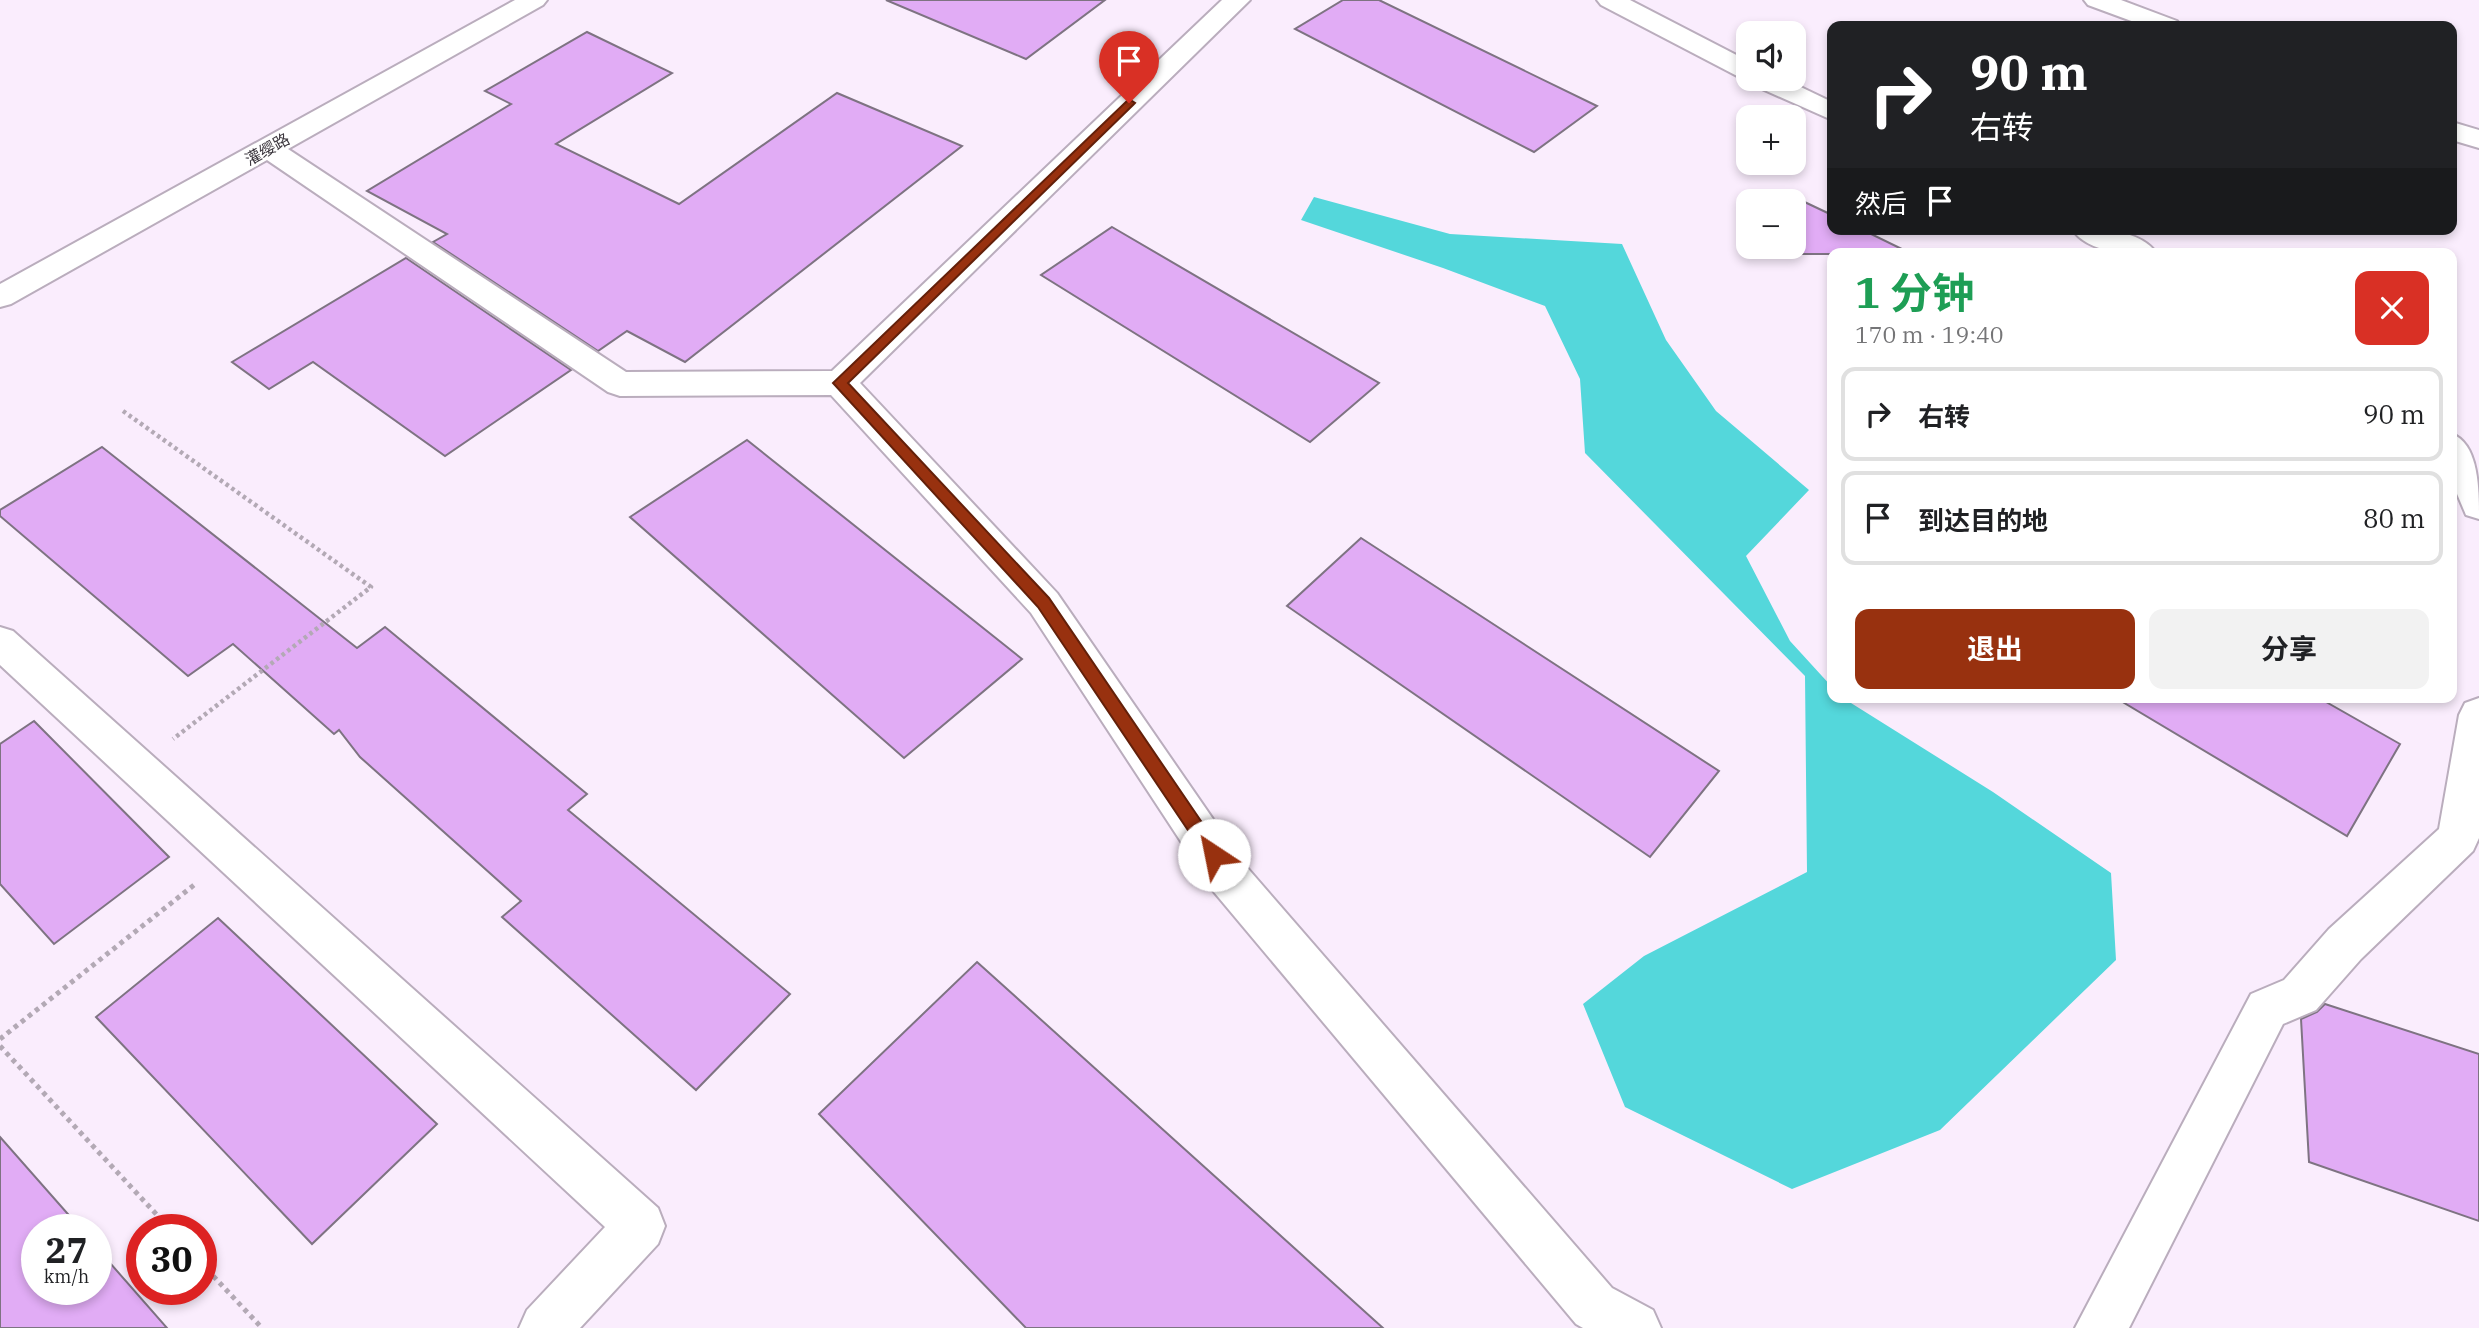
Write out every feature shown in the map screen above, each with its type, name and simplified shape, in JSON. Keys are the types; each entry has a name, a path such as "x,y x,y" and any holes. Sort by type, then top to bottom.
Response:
{"street":[{"name":"灌缨路","path":"0,297 534,0"},
{"path":"268,148 620,384 840,383 1237,0"},
{"path":"1610,0 1736,65"},
{"path":"2097,0 2145,21"},
{"path":"1788,91 1827,110"},
{"path":"2457,132 2479,140"},
{"path":"2100,235 2129,248"},
{"path":"840,383 1044,603 1238,888 1594,1306 1636,1328"},
{"path":"2457,457 2479,506"},
{"path":"0,642 640,1226 545,1328"},
{"path":"2101,1328 2267,1009 2300,995 2345,944 2458,838 2479,715"}],"path":[{"path":"122,411 371,587 137,767"},
{"path":"0,1039 233,855"},
{"path":"0,1046 156,1214"},
{"path":"217,1280 262,1328"}],"water":[{"path":"1314,197 1450,234 1622,244 1666,340 1716,411 1809,490 1746,556 1790,641 1827,682 1827,703 1851,703 1993,792 2111,873 2116,960 1940,1130 1792,1189 1625,1107 1583,1004 1644,956 1807,872 1805,676 1585,453 1580,379 1545,306 1301,220"}],"building":[{"path":"886,0 1105,0 1026,59"},
{"path":"1343,0 1379,0 1597,106 1534,152 1295,29"},
{"path":"587,32 672,73 556,144 679,204 837,93 962,146 685,362 627,331 598,351 433,242 447,234 367,191 511,104 485,91"},
{"path":"1806,203 1827,213 1827,235 1873,235 1900,248 1827,248 1827,254 1806,254"},
{"path":"1112,227 1379,383 1310,442 1041,275"},
{"path":"406,258 571,370 445,456 313,362 269,389 232,362"},
{"path":"747,440 1022,659 904,758 630,517"},
{"path":"102,447 357,648 385,627 587,794 568,810 790,994 696,1090 502,917 521,901 360,757 339,730 334,734 233,644 188,676 0,516 0,510"},
{"path":"1361,538 1719,771 1650,857 1287,606"},
{"path":"2124,703 2328,703 2400,744 2347,836"},
{"path":"34,721 169,857 54,944 0,884 0,744"},
{"path":"218,918 437,1124 312,1244 96,1017"},
{"path":"977,962 1383,1328 1026,1328 819,1114"},
{"path":"2325,1004 2479,1054 2479,1221 2309,1162 2301,1019 2317,1012"},
{"path":"0,1137 68,1214 21,1214 21,1305 112,1305 112,1265 126,1281 126,1305 147,1305 167,1328 0,1328"}],"route":[{"path":"1129,103 840,383 1044,603 1214,855"}]}
